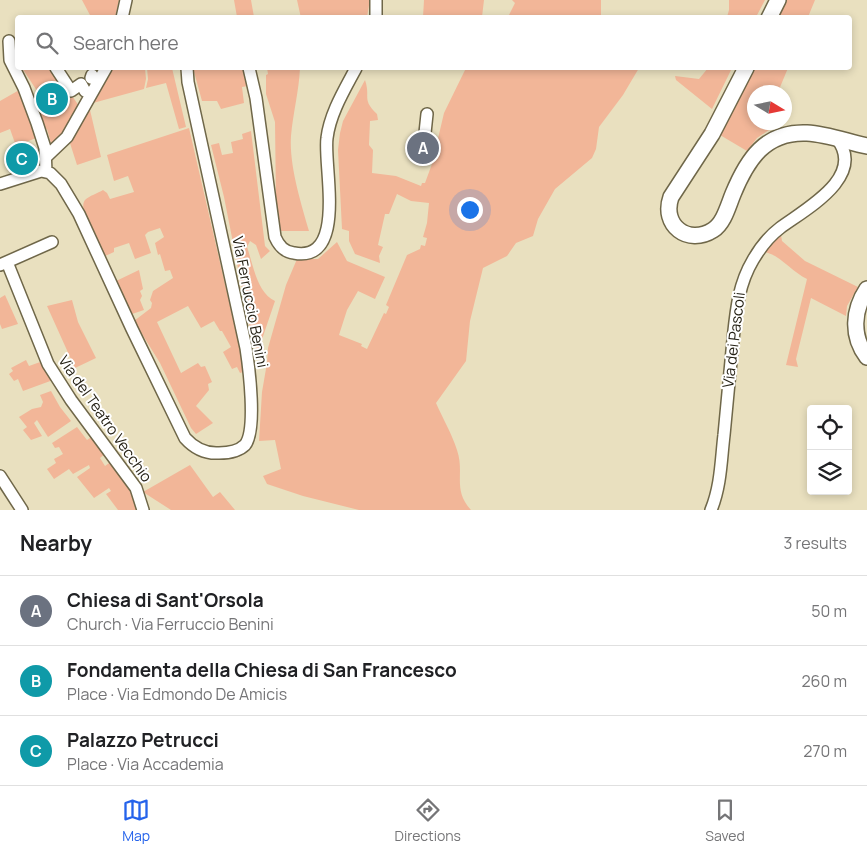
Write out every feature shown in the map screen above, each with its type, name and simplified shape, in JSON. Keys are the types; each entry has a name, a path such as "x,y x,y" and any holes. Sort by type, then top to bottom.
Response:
{"street":[{"path":"123,15 126,0"},
{"path":"376,0 376,15"},
{"path":"770,15 778,0"},
{"path":"0,184 35,172 46,172 46,157 37,122 24,88 10,60 8,41"},
{"path":"57,70 70,91 81,84 88,86"},
{"path":"46,157 67,137 88,86 104,70"},
{"name":"Via Ferruccio Benini","path":"46,172 54,177 70,198 185,438 198,450 214,454 230,452 241,448 248,439 251,420 246,348 188,82 187,70"},
{"path":"249,70 256,98 275,237 279,246 286,251 297,254 313,251 319,246 327,229 330,215 327,137 335,110 355,70"},
{"path":"745,70 712,134 671,197 668,207 670,218 678,230 695,236 703,235 716,228 722,220 749,160 756,152 776,139 786,135 807,133 867,146"},
{"path":"425,133 427,114"},
{"name":"Via dei Pascoli","path":"711,510 720,475 740,288 753,259 768,239 778,229 829,194 842,181 848,170 848,161 845,149 837,139"},
{"path":"4,263 52,242"},
{"name":"Via del Teatro Vecchio","path":"4,263 48,364 76,407 136,488 143,510"},
{"path":"867,289 857,309 855,327 857,337 867,357"},
{"path":"0,476 22,510"}],"shaded area":[{"path":"82,0 119,0 115,15 90,15"},
{"path":"234,0 251,0 254,15 237,15"},
{"path":"297,0 370,0 367,15 300,15"},
{"path":"424,0 484,0 482,15 423,15"},
{"path":"512,0 601,0 601,15 509,15 515,3"},
{"path":"729,0 765,0 757,15 728,15"},
{"path":"787,0 815,0 809,15 780,15"},
{"path":"23,70 54,70 81,109 74,122 52,147 47,129 43,130 37,110 43,106 40,102 43,100"},
{"path":"112,70 145,70 144,89 93,103"},
{"path":"147,70 172,70 186,127 179,129 166,83 146,88"},
{"path":"194,70 243,70 248,86 242,87 244,103 221,109 217,101 202,101"},
{"path":"267,70 300,70 291,147 296,184 309,231 280,231 276,203 275,122 266,94 266,75 268,74"},
{"path":"465,70 638,70 623,95 599,127 596,149 592,158 555,189 538,219 533,236 516,243 507,256 483,268 470,321 466,361 436,403 457,450 460,466 460,488 465,503 471,510 359,510 303,496 267,484 263,476 281,469 275,440 259,441 262,392 268,348 286,285 297,259 318,259 337,242 347,261 385,277 375,299 358,291 347,310 339,335 362,344 361,346 367,349 384,313 386,314 389,307 386,305 407,255 420,249 421,245 425,246 427,238 423,237 427,223 429,203 411,201 397,194 389,214 385,214 378,245 383,247 379,256 380,263 355,254 349,241 349,231 342,229 338,150 343,121 365,80 369,105 377,114 378,120 370,121 369,145 373,150 372,173 396,176 421,186 422,183 425,183 432,164 444,113"},
{"path":"706,70 731,70 712,109 676,80 675,76 699,79"},
{"path":"754,70 787,70 781,85 747,85 747,130 769,130 757,138 747,151 720,135"},
{"path":"21,89 36,138 16,146 10,129 0,133 0,101"},
{"path":"90,110 101,157 77,165 69,140"},
{"path":"189,128 242,358 243,372 240,373 237,367 232,369 223,352 231,347 214,321 201,328 188,306 157,322 181,373 198,363 201,367 205,366 212,382 208,384 209,390 196,406 213,423 196,434 191,428 160,363 134,321 151,308 152,303 150,300 153,291 173,278 170,270 165,271 160,254 158,255 155,243 164,237 160,228 145,235 151,253 135,259 129,243 114,248 114,252 103,257 89,228 83,205 85,200 103,190 110,199 134,192 128,176 114,181 107,155"},
{"path":"251,131 265,246 270,251 261,259 256,245 250,241 247,247 260,285 264,292 275,301 257,354 255,344 253,344 224,197 211,145 219,143 222,155 233,153 231,142 243,139 242,134"},
{"path":"781,235 782,241 805,261 858,287 847,306 846,316 811,298 796,359 798,367 786,365 807,279 775,256 764,252"},
{"path":"139,270 143,289 140,291 142,296 140,300 144,310 129,315 114,282"},
{"path":"5,295 18,324 2,329 0,324 0,298"},
{"path":"72,300 78,322 96,358 75,368 47,306"},
{"path":"26,360 29,366 43,361 53,380 23,391 18,379 14,381 9,374 13,371 11,368"},
{"path":"51,391 71,421 48,437 37,420 34,423 42,436 31,440 23,430 27,427 19,417 32,409 41,407 43,402 40,395"},
{"path":"77,427 87,440 93,436 106,453 100,458 105,466 112,461 135,491 139,510 118,510 106,494 111,491 109,488 94,498 77,477 90,468 89,465 73,474 69,469 54,479 47,469 56,463 54,459 63,454 59,447 55,448 52,443"},
{"path":"190,465 213,497 220,492 235,510 171,510 143,492"}],"place":[{"name":"Fondamenta della Chiesa di San Francesco","path":"52,99"},
{"name":"Chiesa di Sant'Orsola","path":"423,148"},
{"name":"Palazzo Petrucci","path":"22,159"}]}
